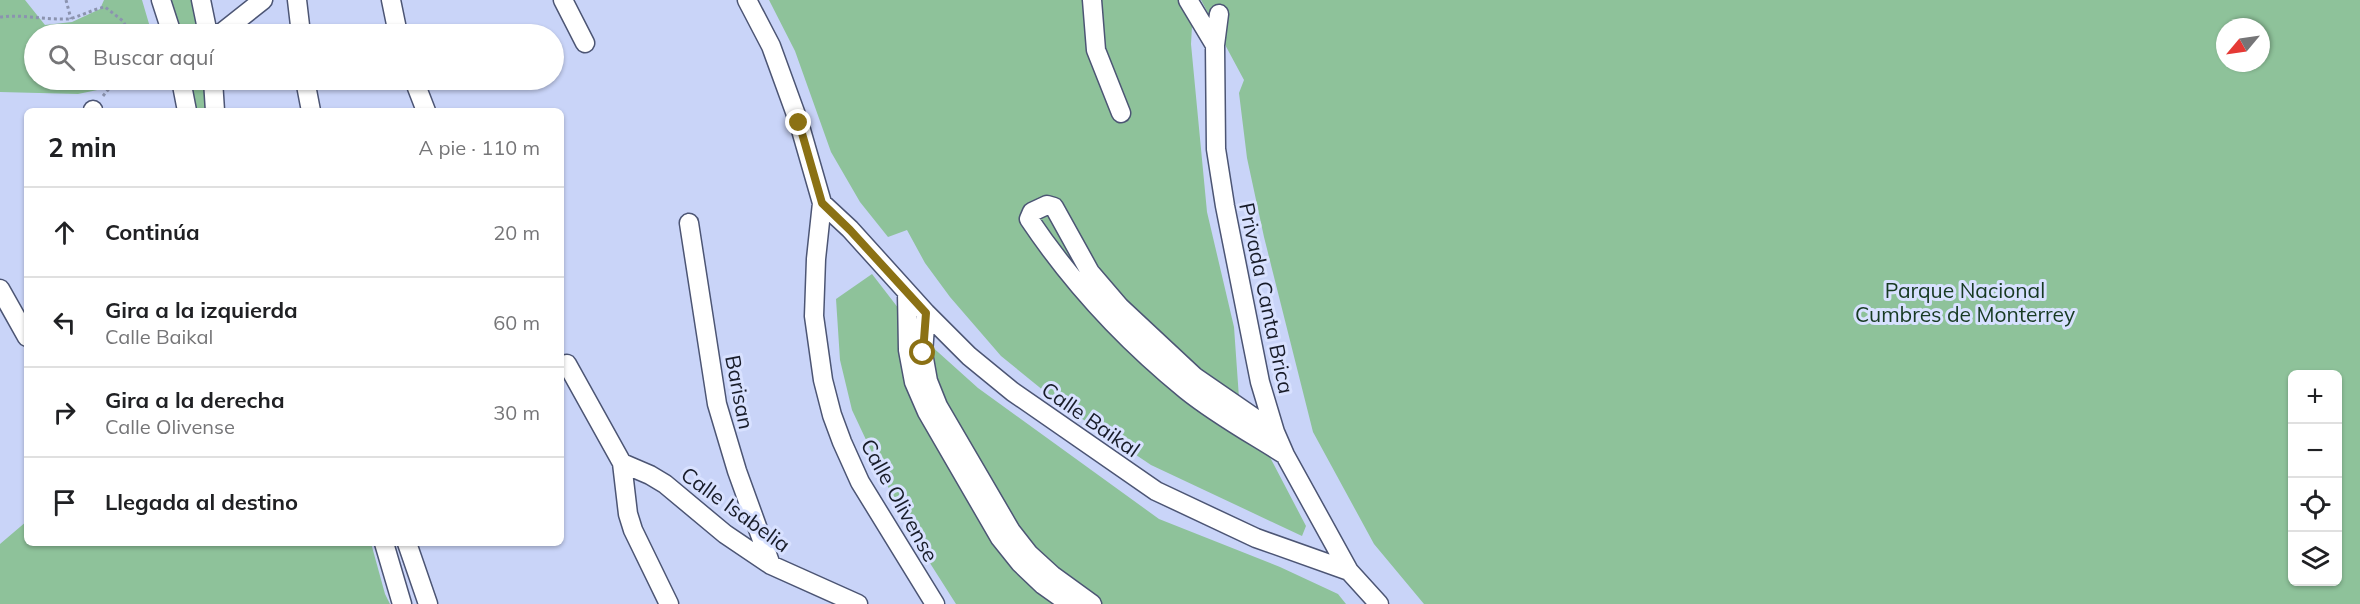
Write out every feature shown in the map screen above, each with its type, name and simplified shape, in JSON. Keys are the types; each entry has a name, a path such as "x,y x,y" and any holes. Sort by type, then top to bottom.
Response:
{"street":[{"path":"161,0 169,24"},
{"path":"201,0 206,24"},
{"path":"233,24 263,0"},
{"path":"297,0 300,24"},
{"path":"391,0 396,24"},
{"path":"562,0 585,43"},
{"name":"Calle Olivense","path":"747,0 771,46 799,123 822,203 816,259 814,316 832,415 860,482 935,604"},
{"path":"1092,0 1096,50 1121,113"},
{"path":"1188,0 1215,45"},
{"name":"Privada Canta Brica","path":"1219,14 1215,45 1216,149 1253,350 1275,432 1285,455 1349,571"},
{"path":"183,90 186,108"},
{"path":"214,90 215,108"},
{"path":"307,90 310,108"},
{"path":"418,90 425,108"},
{"name":"Calle Baikal","path":"822,203 969,356 1013,392 1156,491 1256,538 1349,571 1378,604"},
{"path":"1275,432 1195,377 1120,307 1090,272 1054,207 1047,205 1032,212 1029,219 1050,251 1102,310 1146,353 1216,412 1285,455"},
{"name":"Barisan","path":"689,223 717,404 736,471 771,565"},
{"path":"0,289 24,332"},
{"path":"907,292 908,350 914,382 927,412 1000,538 1020,563 1043,585 1070,604"},
{"path":"926,313 923,353 928,381 938,406 1011,531 1029,554 1052,575 1092,604"},
{"path":"567,364 622,463 628,514 633,530 669,604"},
{"name":"Calle Isabelia","path":"622,463 665,484 725,534 771,565 858,604"},
{"path":"385,546 402,604"},
{"path":"408,546 428,604"}],"path":[{"path":"66,0 71,19"},
{"path":"0,17 18,15 71,19 91,10 105,7 125,24"},
{"path":"95,108 108,90"}],"green space":[{"path":"0,0 25,0 44,24 24,24 24,90 97,90 78,94 0,92"},
{"path":"104,0 142,0 149,24 54,24 72,22 100,9"},
{"path":"171,0 191,0 197,24 177,24"},
{"path":"769,0 1189,0 1193,8 1191,44 1207,212 1234,327 1239,398 1306,526 1302,536 1151,465 1060,404 1001,356 950,297 925,263 907,230 888,237 860,202 831,152 795,51"},
{"name":"Parque Nacional Cumbres de Monterrey","path":"1201,0 2360,0 2360,604 1424,604 1374,544 1313,432 1264,237 1247,158 1239,93 1244,80"},
{"path":"191,90 206,90 209,108 194,108"},
{"path":"872,274 919,335 978,388 1159,519 1280,567 1338,594 1346,604 956,604 907,527 852,410 840,360 836,299"},
{"path":"24,524 24,546 372,546 390,604 0,604 0,544"}],"route":[{"path":"799,123 822,203 926,313 923,353"}]}
